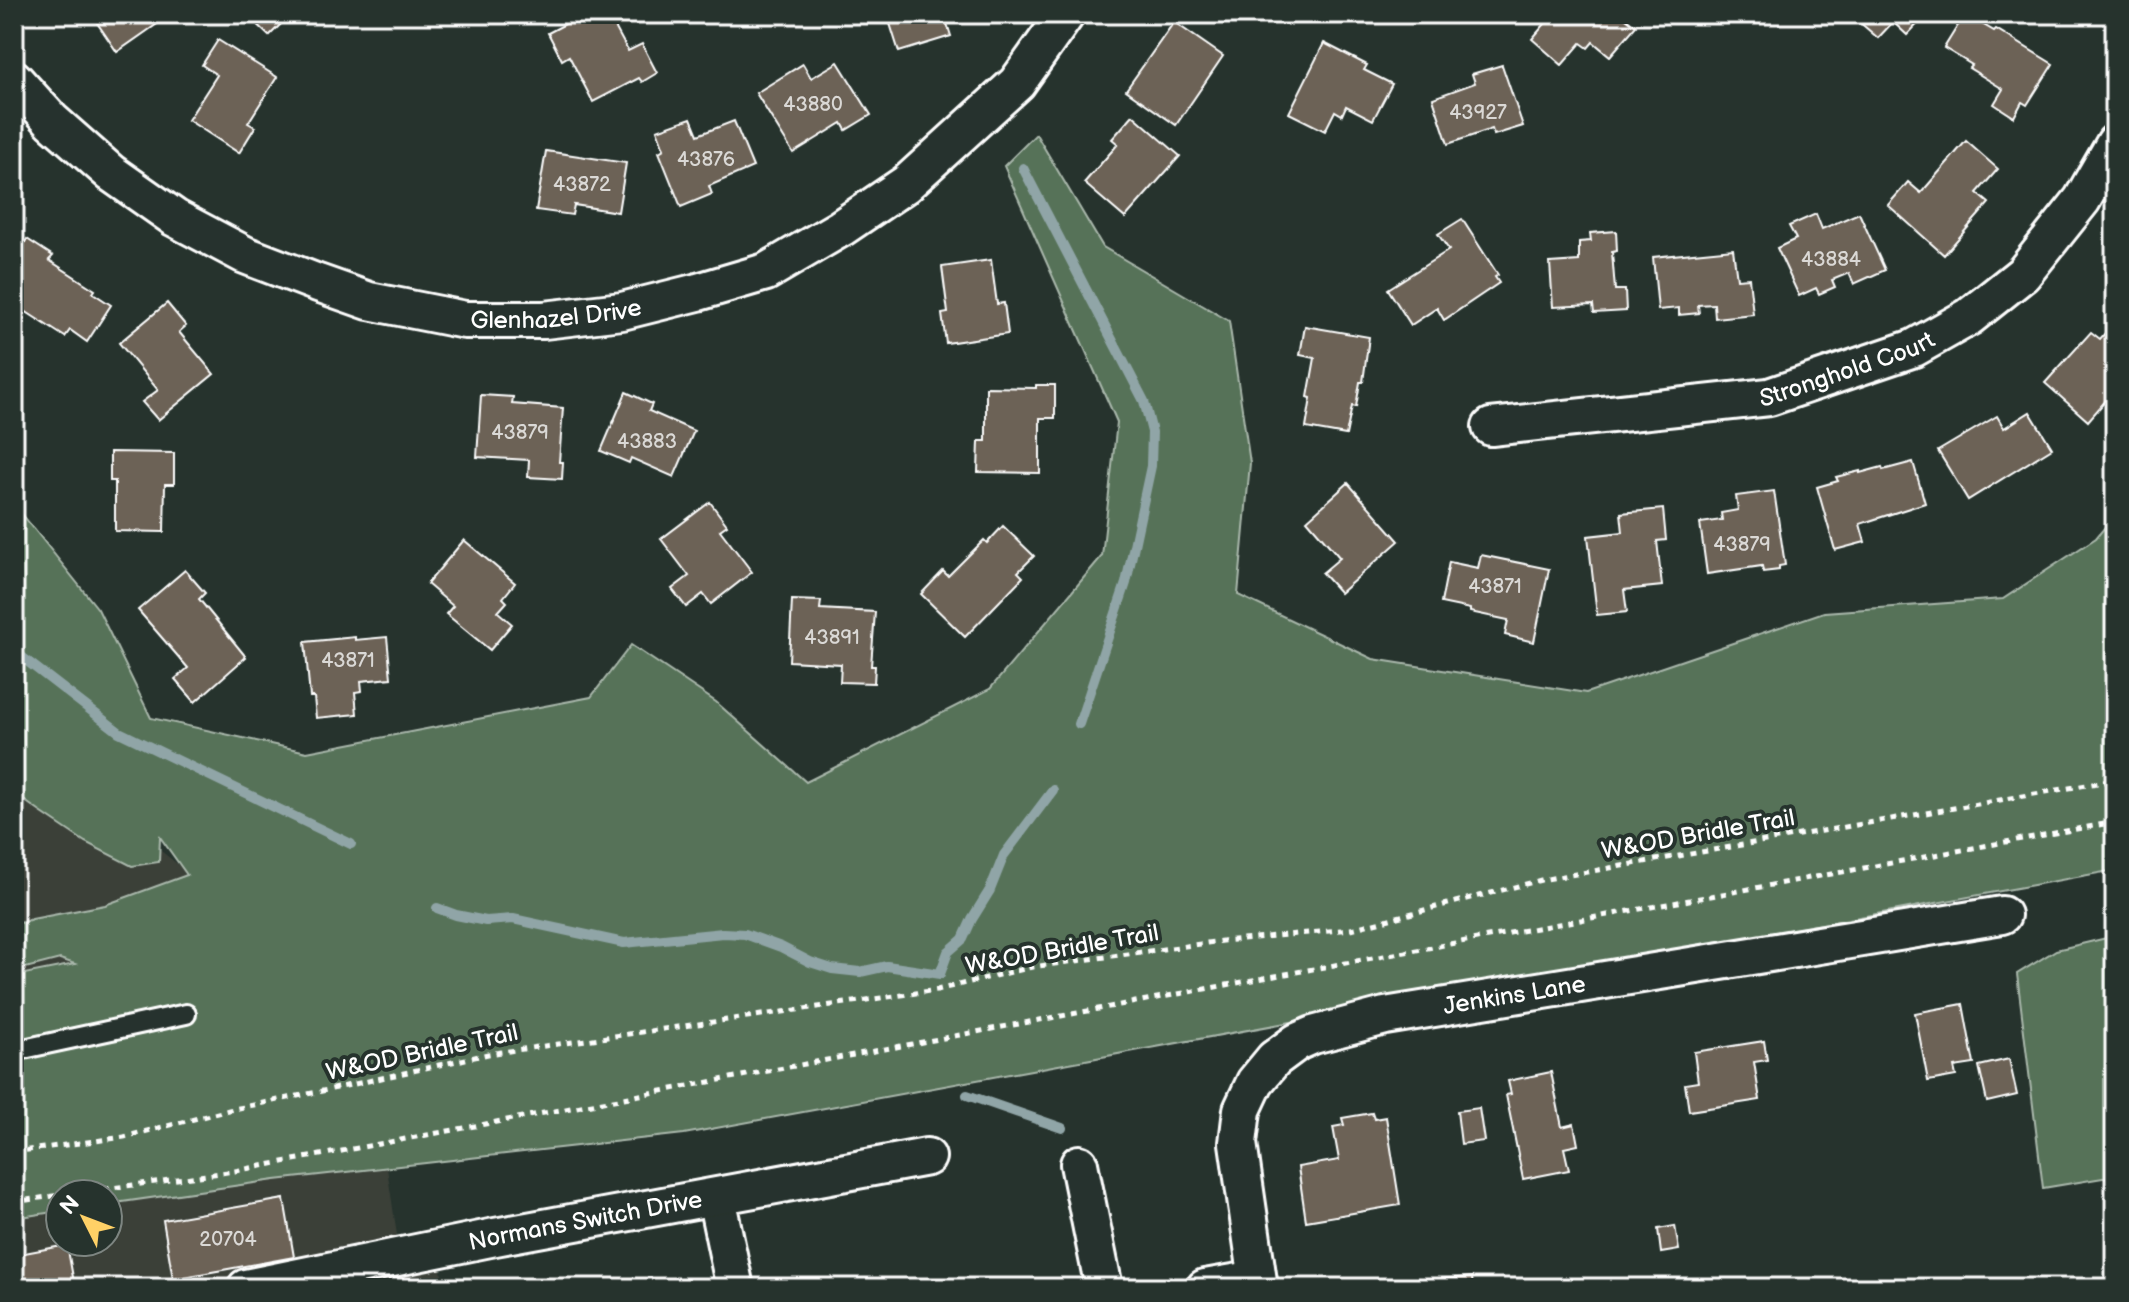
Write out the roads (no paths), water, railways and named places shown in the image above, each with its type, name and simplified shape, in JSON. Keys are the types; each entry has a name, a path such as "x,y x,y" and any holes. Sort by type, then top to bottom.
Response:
{"street":[{"name":"Glenhazel Drive","path":"14,79 52,121 111,173 175,218 245,255 369,301 465,320 544,320 622,311 766,272 841,228 906,184 1017,83 1066,14"},
{"name":"Stronghold Court","path":"1491,427 1769,397 1914,348 1969,317 2023,274 2082,200 2115,143"},
{"name":"Jenkins Lane","path":"1258,1283 1238,1143 1242,1110 1255,1082 1274,1059 1297,1042 1385,1016 2002,915"},
{"name":"Normans Switch Drive","path":"246,1288 495,1237 927,1157"},
{"path":"1079,1164 1104,1288"},
{"path":"716,1197 735,1288"},
{"path":"1205,1288 1258,1283"}],"lane":[{"path":"14,1051 186,1014"}],"waterway":[{"path":"1023,168 1144,401 1152,432 1151,466 1126,583 1079,724"},
{"path":"14,651 119,732 351,844"},
{"path":"437,908 486,921 513,919 624,943 723,933 745,934 832,969 860,972 887,966 940,974 948,952 963,939 990,890 1004,855 1053,790"},
{"path":"967,1095 1062,1128"}]}
